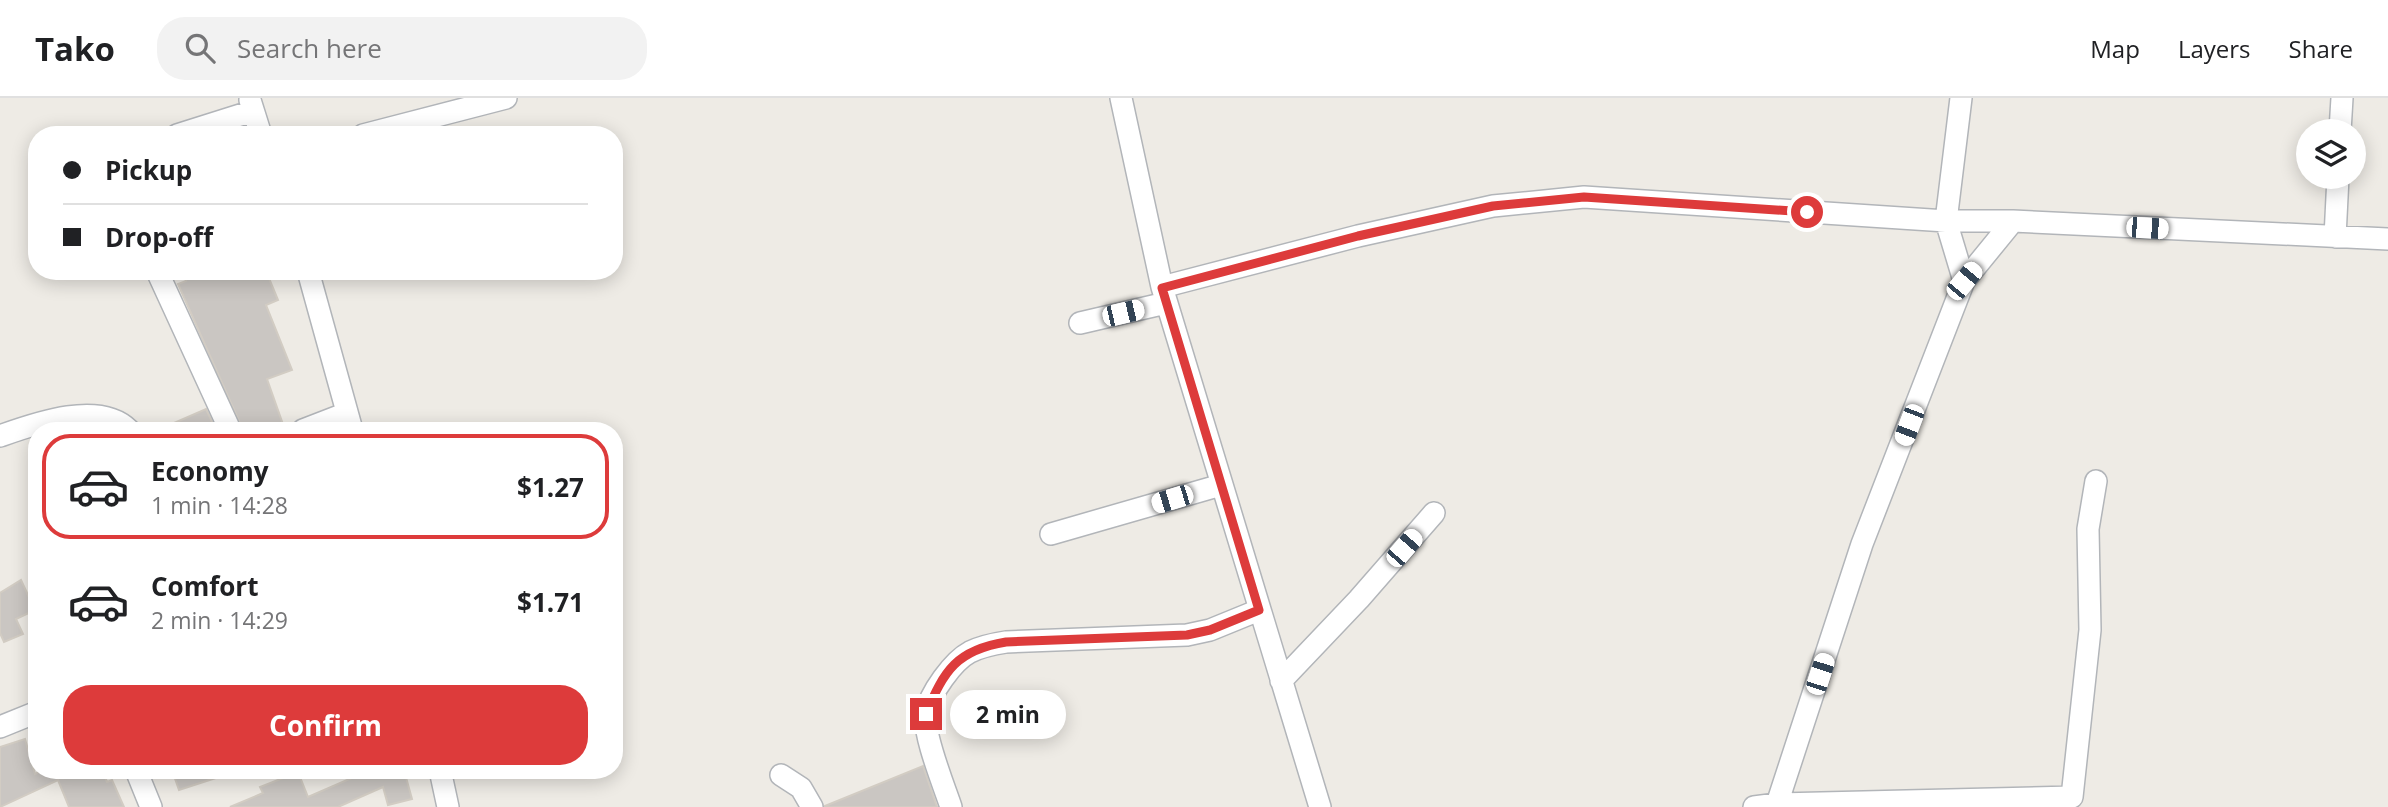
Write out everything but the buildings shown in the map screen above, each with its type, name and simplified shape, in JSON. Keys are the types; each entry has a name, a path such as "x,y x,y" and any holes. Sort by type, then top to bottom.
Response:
{"street":[{"path":"398,126 506,98"},
{"path":"1121,98 1164,295 1320,807"},
{"path":"1961,98 1946,221 1964,281"},
{"path":"2341,119 2342,98"},
{"path":"199,126 251,105 258,126"},
{"path":"2335,237 2337,189"},
{"path":"1080,323 1358,236 1493,206 1584,197 1946,221 2013,221 2388,239"},
{"path":"1777,806 1862,544 1964,281 2013,221"},
{"path":"161,280 225,422"},
{"path":"311,280 350,422"},
{"path":"43,422 59,417 102,417 117,422"},
{"path":"0,436 28,427"},
{"path":"1754,807 2072,797 2090,630 2088,529 2096,481"},
{"path":"1051,534 1221,485"},
{"path":"1281,681 1359,599 1433,513"},
{"path":"951,807 929,739 926,714 937,687 967,653 983,646 1006,642 1187,635 1210,630 1259,610"},
{"path":"0,727 28,716"},
{"path":"781,775 801,788 812,807"},
{"path":"139,779 150,807"},
{"path":"442,779 448,807"}],"route":[{"path":"926,714 937,687 952,667 967,653 983,646 1006,642 1187,635 1210,630 1259,610 1162,288 1358,236 1493,206 1584,197 1807,212"}]}
